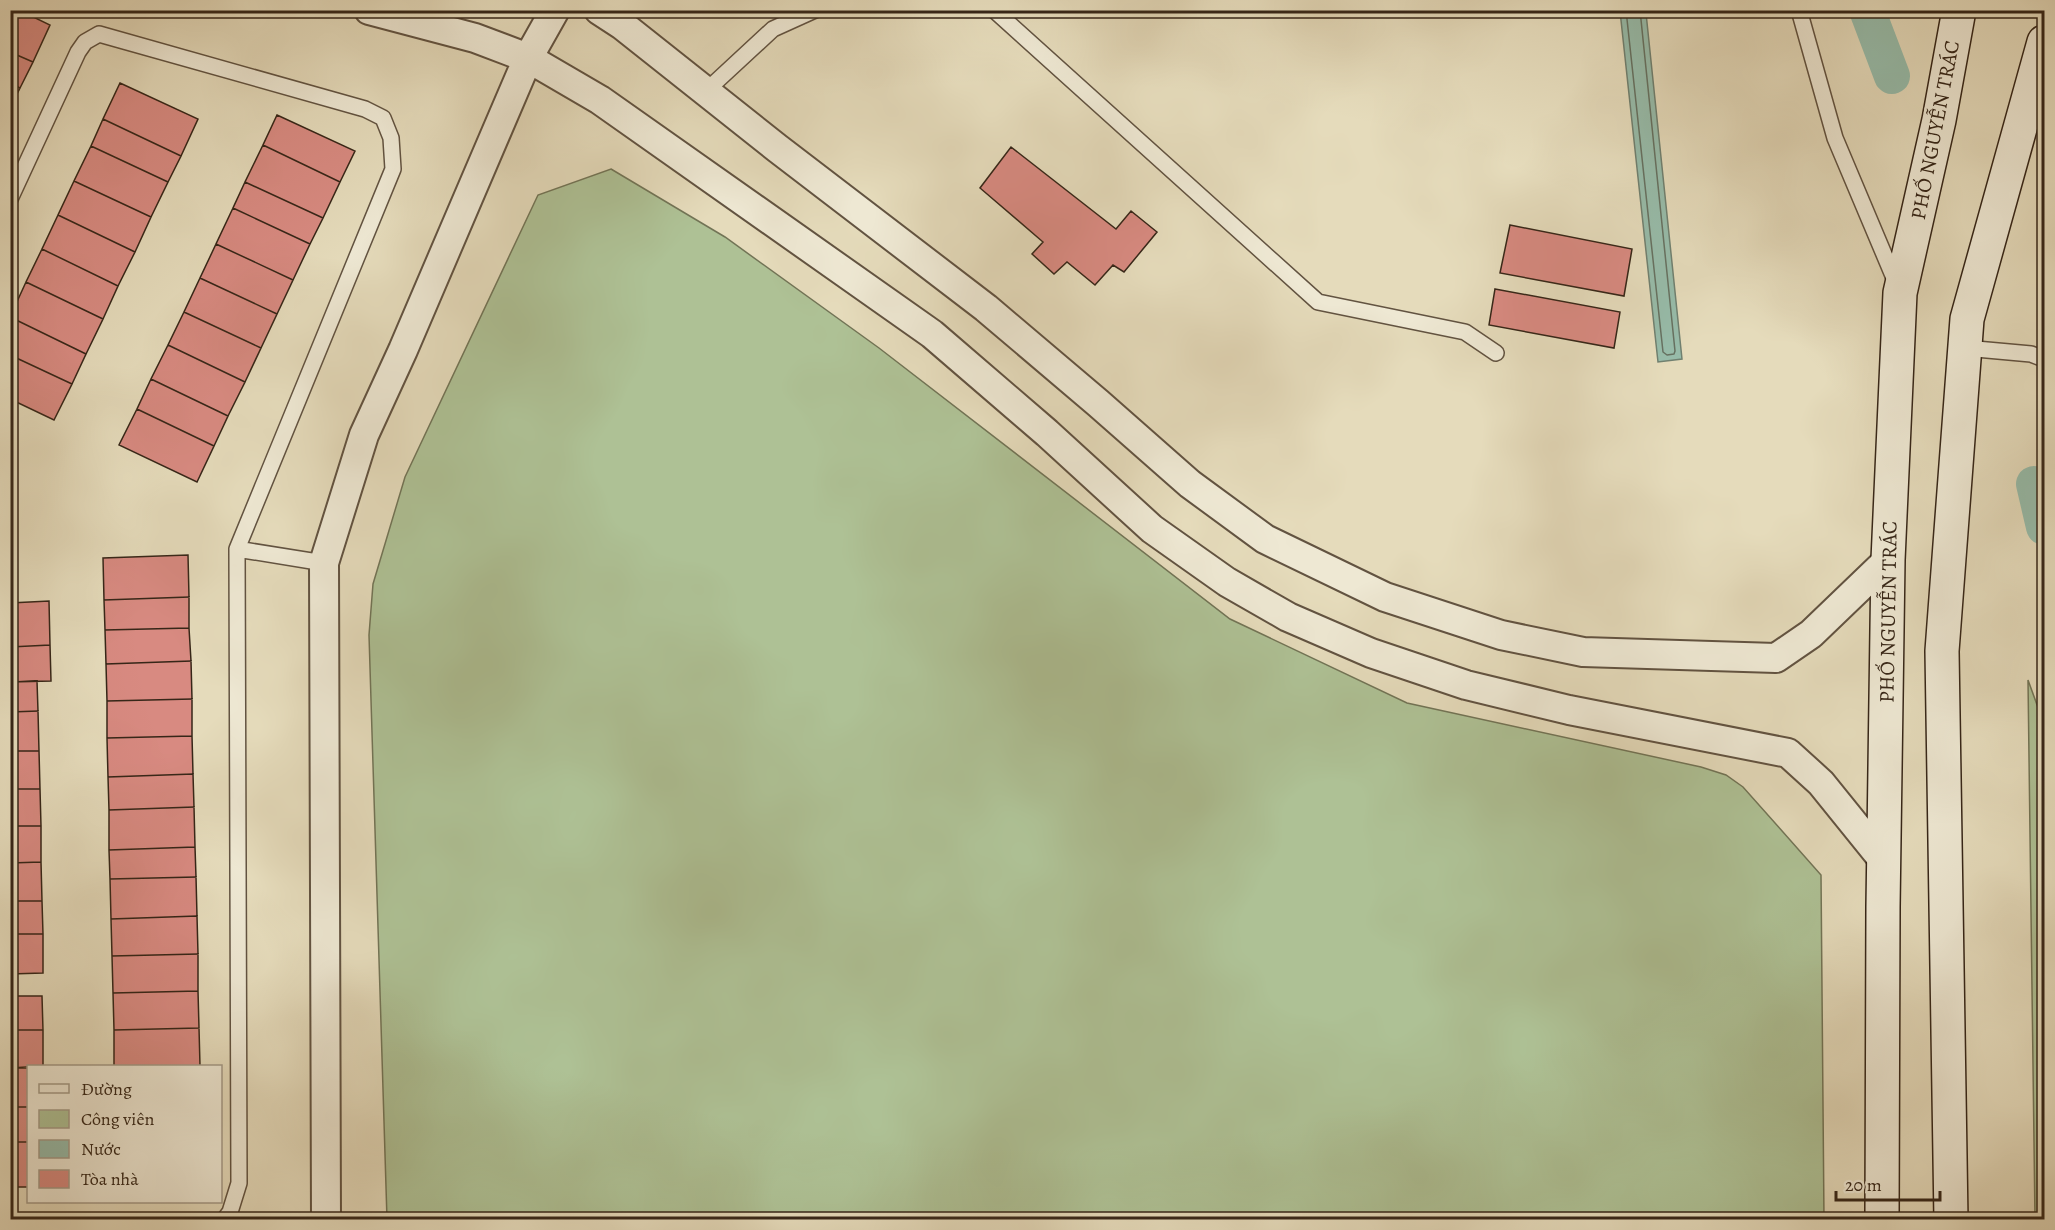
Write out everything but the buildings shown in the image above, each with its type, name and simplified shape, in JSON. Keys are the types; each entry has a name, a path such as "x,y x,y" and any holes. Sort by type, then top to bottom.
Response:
{"main road":[{"name":"PHỐ NGUYỄN TRÁC","path":"1882,1220 1888,560 1900,293 1939,120 1957,12"},
{"path":"1951,1220 1942,651 1967,319 2044,42"}],"street":[{"path":"369,10 475,38 528,58 600,100 932,334 1047,433 1152,529 1227,582 1288,616 1371,653 1466,686 1569,710 1788,753 1821,783 1884,861"},
{"path":"326,1220 324,563 364,435 403,350 528,58 555,10"},
{"path":"599,10 622,25 777,148 986,308 1190,484 1265,539 1385,597 1501,635 1583,652 1776,658 1811,634 1888,560"}],"lane":[{"path":"706,92 773,29 815,10"},
{"path":"994,10 1318,303 1465,332 1496,353"},
{"path":"1800,10 1835,138 1900,293"},
{"path":"10,199 78,52 85,42 99,34 365,109 383,118 391,138 393,169 237,549 239,1183 230,1212 224,1220"},
{"path":"1965,348 2031,354 2044,359"},
{"path":"237,549 324,563"}],"green space":[{"path":"611,169 725,237 879,348 1230,619 1407,703 1701,767 1726,775 1743,787 1821,875 1824,1219 387,1219 369,635 373,584 405,477 538,195"},
{"path":"2028,680 2044,724 2044,1220 2035,1219"}],"water":[{"path":"1620,11 1645,11 1646,13 1682,359 1658,362"}],"waterway":[{"path":"1867,10 1892,76"},
{"path":"2034,484 2044,527"}]}
